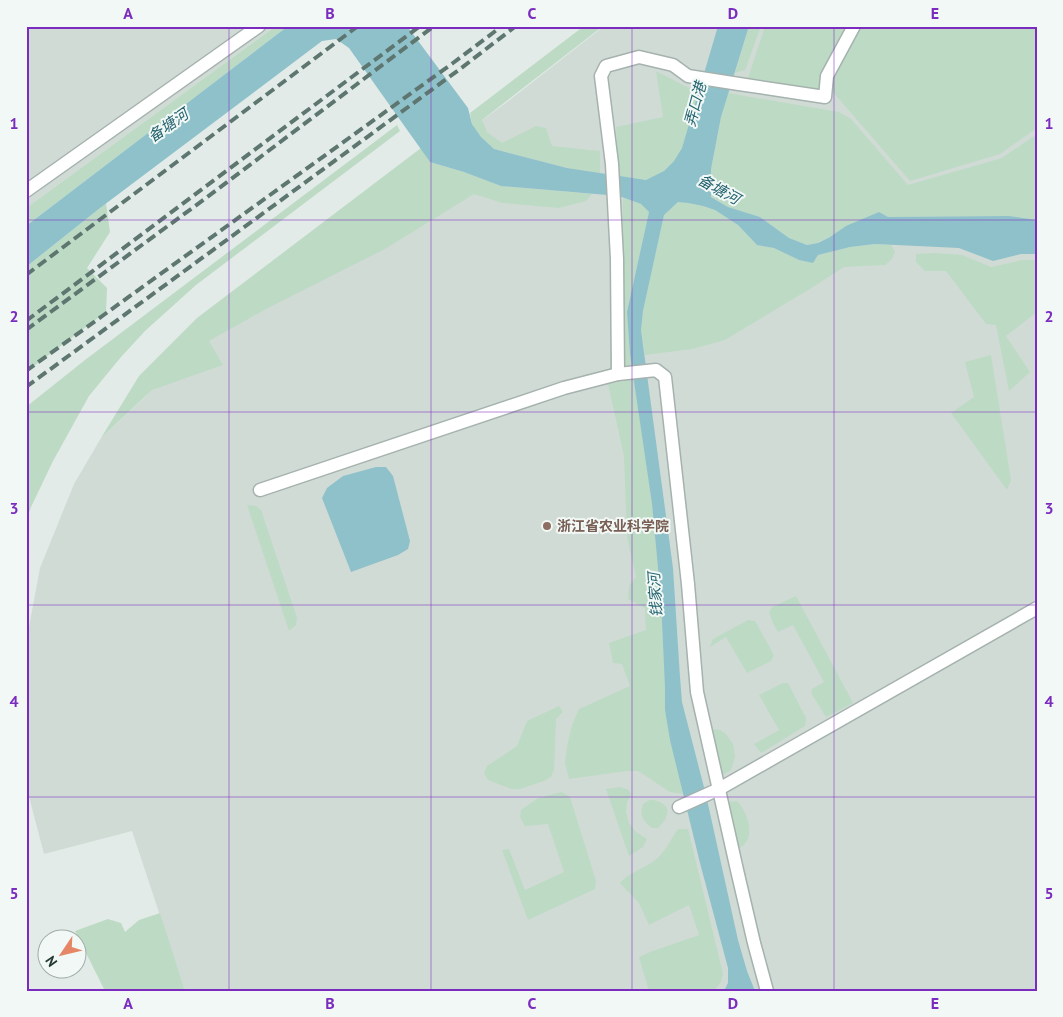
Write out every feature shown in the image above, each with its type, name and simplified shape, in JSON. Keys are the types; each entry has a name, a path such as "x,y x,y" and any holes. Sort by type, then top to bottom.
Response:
{"street":[{"path":"26,191 258,26"},
{"path":"618,374 618,281 612,164 601,76 606,66 639,57 673,65 688,76 825,97 827,76 854,26"},
{"path":"260,490 564,388 618,374 656,370 665,377 688,584 697,692 752,934 767,991"},
{"path":"679,806 719,789 1037,608"}],"shaded area":[{"path":"26,26 276,26 26,208"},
{"name":"浙江省农业科学院","path":"604,26 1037,26 1037,991 185,991 132,831 44,854 27,789 26,643 40,568 74,484 101,438 144,398 203,335 355,213 507,102"}],"green space":[{"path":"276,26 288,26 26,226 26,208"},
{"path":"584,26 603,26 482,120 487,132 502,143 536,126 546,128 552,146 600,151 600,173 567,168 494,149 481,137 472,124 470,113"},
{"path":"749,26 761,26 745,70 735,73"},
{"path":"765,26 1037,26 1037,128 1000,154 910,181 832,91 748,78"},
{"path":"656,71 699,93 682,148 674,161 664,171 646,180 619,176 616,127 663,117"},
{"path":"728,93 839,112 851,119 908,185 1002,158 1037,134 1037,220 1009,216 888,217 879,212 817,243 807,245 789,238 760,217 728,207 711,196 711,169 721,117"},
{"path":"397,125 400,131 196,285 145,331 89,396 53,461 26,522 26,407 85,360"},
{"path":"421,148 430,162 501,186 592,194 586,201 559,208 502,203 474,194 385,249 266,309 209,341 223,365 152,390 101,438 139,376 197,318"},
{"path":"623,198 641,204 649,212 627,312 632,365 610,367 611,293 622,285"},
{"path":"678,202 715,210 738,225 757,245 774,248 799,260 813,263 818,255 850,247 875,244 891,245 895,252 892,259 885,265 844,267 725,340 692,349 645,355 641,330 643,311 664,215"},
{"path":"106,203 110,232 87,268 107,288 106,312 26,372 26,267"},
{"path":"916,254 962,255 991,267 1022,260 1037,260 1037,312 1006,336 1030,372 1009,391 996,325 986,324 946,271 925,271 916,262"},
{"path":"991,355 1011,480 1007,490 951,413 974,397 965,362"},
{"path":"634,379 652,504 661,600 665,710 683,794 670,792 638,771 569,779 565,763 572,725 579,709 630,686 622,664 613,663 609,643 646,630 645,608 628,599 629,586 636,577 627,537 624,456 608,384"},
{"path":"247,505 256,506 261,510 297,618 296,625 289,631"},
{"path":"796,596 853,703 826,717 811,693 812,689 824,682 793,625 778,632 769,612 772,607"},
{"path":"748,620 755,621 774,655 771,661 747,673 726,637 710,647 713,639"},
{"path":"783,683 788,683 806,718 805,726 761,753 754,744 779,730 759,695"},
{"path":"559,706 563,712 556,719 554,770 551,777 520,789 511,789 488,780 484,773 487,766 517,746 527,721"},
{"path":"713,729 720,730 726,734 733,744 735,757 731,770 721,776"},
{"path":"620,787 629,790 631,795 627,803 626,812 629,823 636,832 647,839 643,847 629,856 606,789"},
{"path":"562,792 570,797 596,881 595,889 528,920 502,850 509,849 525,890 564,872 548,824 525,826 520,817 521,810 538,798"},
{"path":"649,800 664,804 667,810 665,820 658,828 652,828 646,823 641,811 643,804"},
{"path":"737,801 747,816 749,835 743,846 737,849 728,802"},
{"path":"678,829 688,829 723,974 721,982 714,991 649,991 639,957 699,935 689,905 649,925 639,903 620,883 658,858"},
{"path":"160,913 185,991 105,991 88,957 88,930 78,930 108,919 121,923 125,932 139,920"}],"water":[{"path":"288,26 407,26 468,108 472,124 481,137 494,149 567,168 646,180 664,171 674,161 682,148 718,26 749,26 721,117 711,169 711,197 728,207 760,217 789,238 807,245 818,243 846,226 879,212 888,217 1009,216 1037,220 1037,254 1021,254 993,261 959,248 875,244 850,247 818,255 813,263 799,260 774,248 757,245 738,225 715,210 703,206 678,202 664,215 643,311 641,330 673,568 682,702 706,795 738,940 755,991 724,991 728,983 728,968 700,863 670,740 665,710 661,600 652,504 630,354 627,312 649,212 641,204 619,196 501,186 430,162 349,48 336,39 322,41 100,208 26,267 26,226"},
{"path":"376,467 386,467 393,476 410,541 408,549 398,555 351,572 322,498 327,488 343,476"}],"railway":[{"path":"26,275 358,26"},
{"path":"26,321 420,26"},
{"path":"26,330 206,198 434,26"},
{"path":"26,371 502,26"},
{"path":"26,387 516,26"}],"place":[{"name":"浙江省农业科学院","path":"547,526"}],"water label":[{"name":"弄口港","path":"695,104"},
{"name":"备塘河","path":"168,125"},
{"name":"备塘河","path":"719,189"},
{"name":"钱家河","path":"655,595"}]}
